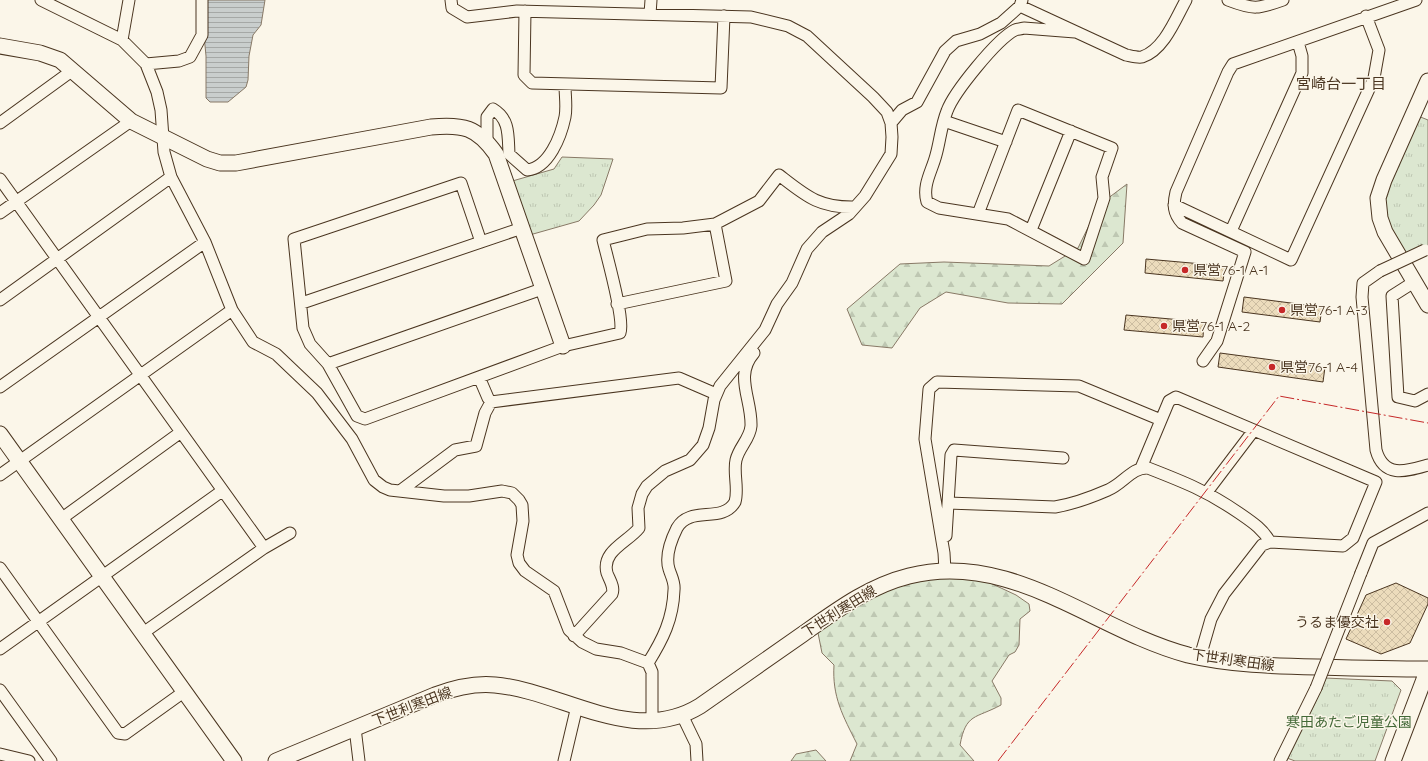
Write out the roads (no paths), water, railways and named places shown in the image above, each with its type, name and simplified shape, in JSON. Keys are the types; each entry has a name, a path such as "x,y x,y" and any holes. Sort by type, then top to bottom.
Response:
{"street":[{"path":"41,0 122,40 146,64 157,92 161,110 163,137 171,177 205,242 232,310 253,342 276,354 317,393 352,440 374,480 383,487 400,491 454,496 505,491 517,497 522,505 523,514 517,555 519,563 524,571 545,583 554,591 567,625 574,636 596,649 621,652 648,663 652,672 652,721"},
{"path":"122,40 130,0"},
{"path":"146,64 180,61 190,57 202,35 202,0"},
{"path":"451,0 452,8 467,17 525,11 724,16 751,17 771,20 788,26 808,36 873,97 887,112 891,123 891,154 865,196 849,214 822,232 812,243 792,283 777,304 768,324 726,377 716,394 709,428 703,445 690,460 664,471 647,486 642,494 638,508 639,528 616,548 608,558 606,570 613,588 612,594 574,636"},
{"path":"650,14 651,0"},
{"path":"891,123 902,110 917,102 944,51 956,41 980,34 1002,23 1021,3 1075,32 1126,55 1141,57 1154,50 1165,37 1186,0"},
{"path":"1228,0 1248,8 1260,8 1283,0"},
{"path":"1203,361 1217,341 1245,252 1182,223 1176,216 1174,205 1176,192 1228,72 1233,64 1298,42 1366,16 1416,0"},
{"path":"525,11 524,75 532,83 565,86 721,88 724,16"},
{"path":"1174,205 1291,260 1374,78 1379,50 1366,16"},
{"path":"978,214 1018,110 1112,148 1102,177 1104,198 1084,259 1008,219 939,208 927,202 925,187 936,156 947,110 970,74 1009,34 1016,30 1024,28 1075,32"},
{"path":"1231,231 1302,73 1302,56 1298,42"},
{"path":"0,46 40,53 60,60 131,121 206,159 220,163 236,163 452,125 466,127 487,142 496,154 542,290 563,346"},
{"path":"0,123 73,70"},
{"path":"1428,81 1423,106 1384,180 1378,198 1380,218 1385,232 1428,305"},
{"path":"487,142 487,117 493,109 500,114 508,130 509,154 527,170 535,169 545,162 557,141 565,117 565,86"},
{"path":"0,213 131,121"},
{"path":"944,121 1006,142"},
{"path":"1031,230 1071,131"},
{"path":"481,242 461,183 294,239 304,328 310,344 328,364 357,416 365,419 563,346 620,334 621,329 618,304 603,240 647,229 683,228 715,224 759,201 779,175 816,202 844,208 855,207"},
{"path":"0,300 171,177"},
{"path":"0,179 264,548"},
{"path":"618,304 726,281 715,224"},
{"path":"302,303 522,228"},
{"path":"0,387 98,316 205,242"},
{"path":"1426,251 1380,271 1362,283 1362,296 1376,450 1380,459 1386,466 1394,470 1404,471 1428,465"},
{"path":"1414,282 1392,296 1398,397 1415,401 1428,394"},
{"path":"328,364 542,290"},
{"path":"0,476 232,310"},
{"path":"648,663 667,631 670,620 674,589 668,558 670,544 677,528 690,516 726,511 735,502 736,461 749,436 751,426 750,407 743,376 751,356 769,335 768,324"},
{"path":"479,377 491,402"},
{"path":"491,402 679,378 716,394"},
{"path":"945,571 944,553 924,439 929,389 937,382 1079,386 1161,420"},
{"path":"948,502 1055,507 1065,505 1113,488 1141,468 1169,401 1176,397 1376,482 1353,538 1343,546 1270,542 1258,548 1224,594 1211,619 1200,657"},
{"path":"400,491 455,450 476,446 485,413 491,402"},
{"path":"1207,492 1254,430"},
{"path":"61,519 181,432"},
{"path":"0,434 234,761"},
{"path":"944,553 952,455 954,450 1063,458"},
{"path":"1141,468 1148,468 1207,492 1256,524 1264,532 1270,542"},
{"path":"0,649 222,490"},
{"path":"1280,761 1316,688 1373,543 1428,513"},
{"path":"143,633 264,548 290,533"},
{"path":"0,568 118,733 125,734 185,691"},
{"name":"下世利寒田線","path":"276,761 447,691 484,684 515,688 623,719 652,721 682,715 700,706 862,594 903,577 927,572 980,572 1010,579 1139,637 1200,657 1264,666 1428,669"},
{"path":"1393,761 1428,669"},
{"path":"0,690 51,761"},
{"path":"564,761 577,706"},
{"path":"682,715 696,744 696,761"},
{"path":"355,728 359,761"},
{"path":"0,754 29,761"}],"place":[{"name":"県営76-1 A-1","path":"1185,270"},
{"name":"県営76-1 A-3","path":"1282,310"},
{"name":"県営76-1 A-2","path":"1164,326"},
{"name":"県営76-1 A-4","path":"1272,367"},
{"name":"うるま優交社","path":"1387,622"}],"district":[{"name":"宮崎台一丁目","path":"1341,84"}],"park label":[{"name":"寒田あたご児童公園","path":"1349,722"}]}
